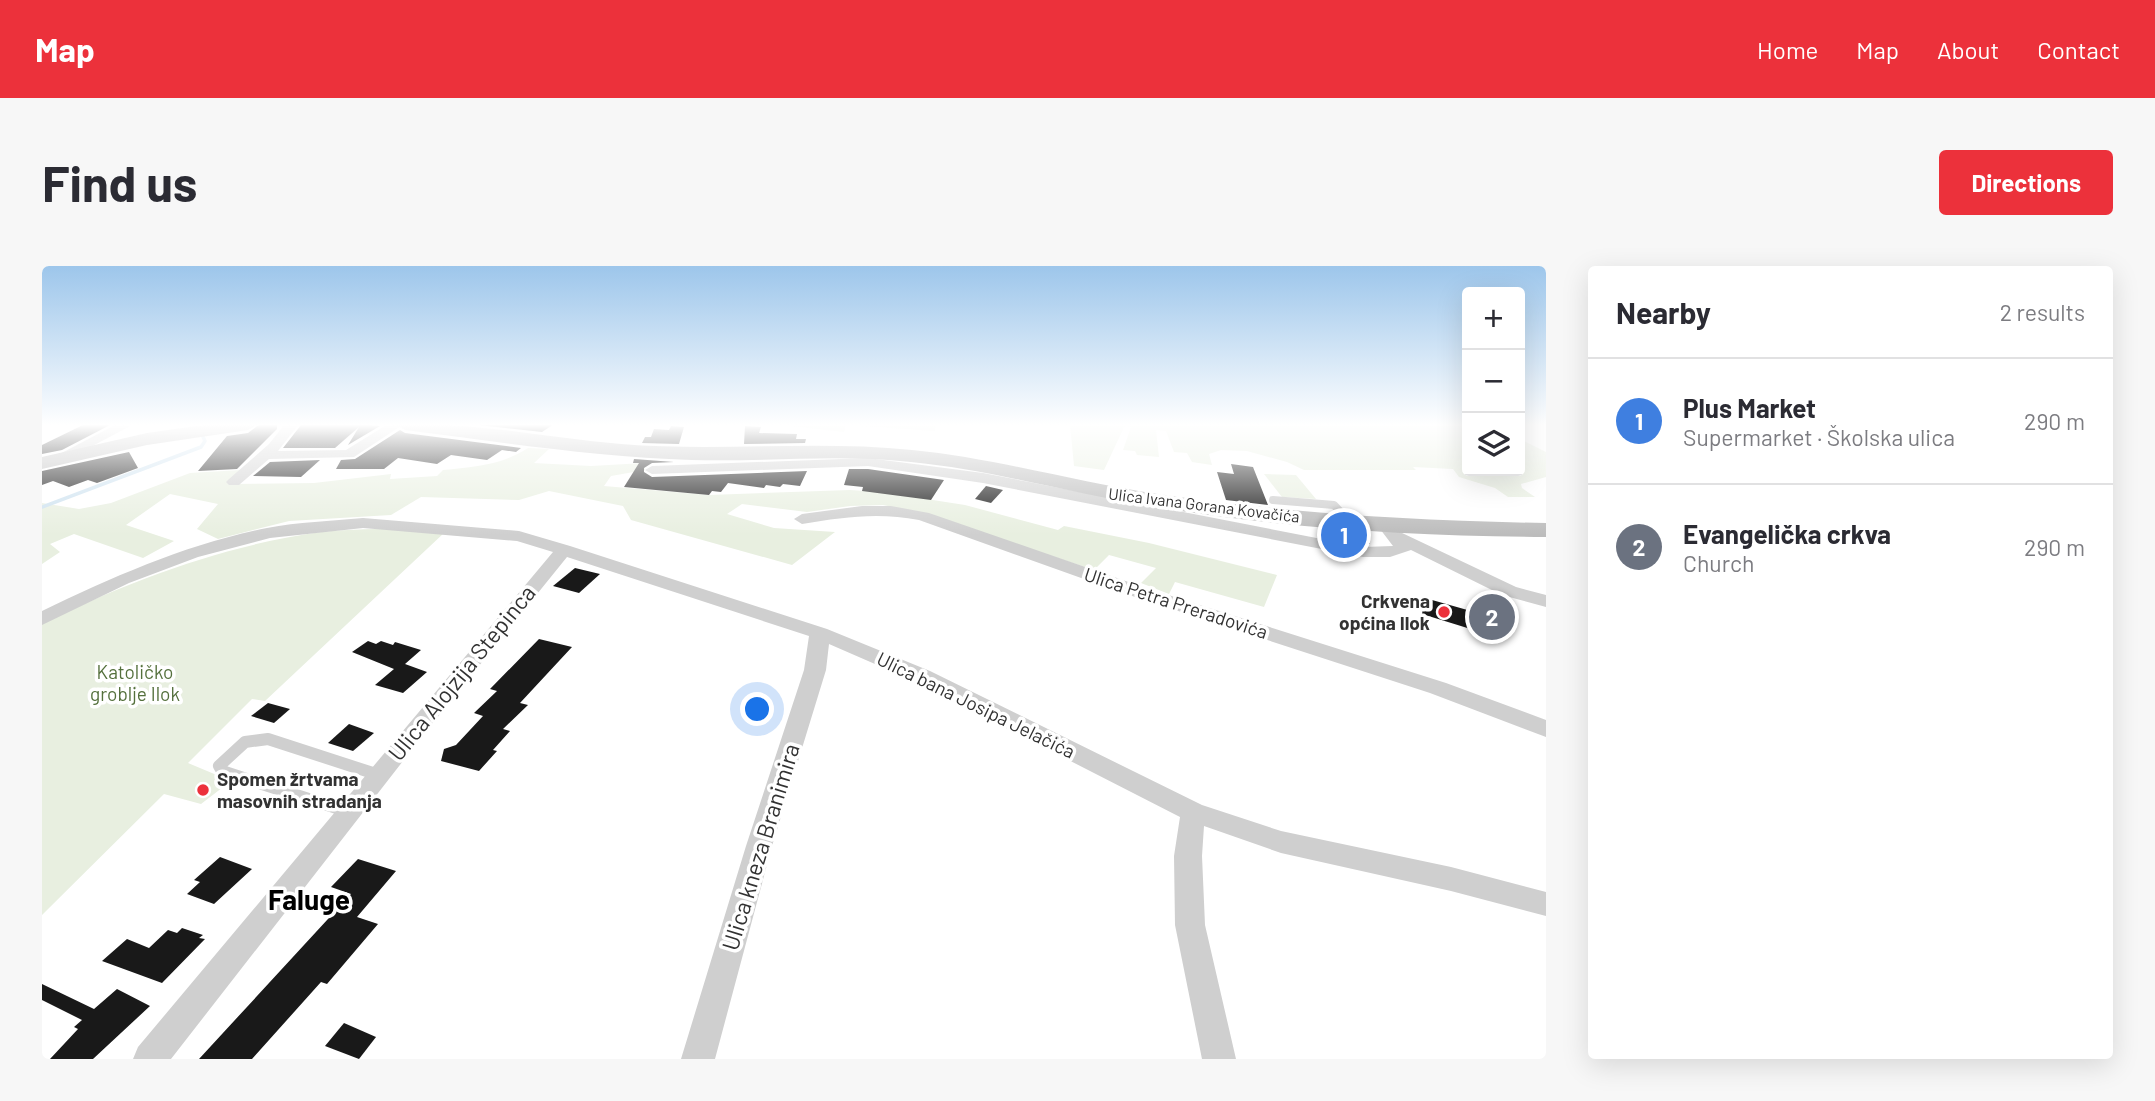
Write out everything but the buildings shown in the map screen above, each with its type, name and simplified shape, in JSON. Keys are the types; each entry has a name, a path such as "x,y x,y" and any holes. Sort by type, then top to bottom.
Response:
{"main road":[{"name":"Ulica Ivana Gorana Kovačića","path":"950,461 1162,501 1230,511 1349,521 1390,530 1546,530"}],"street":[{"path":"234,482 258,461"},
{"path":"652,470 868,462 983,478 1363,552 1390,552 1404,548 1390,530"},
{"name":"Ulica Petra Preradovića","path":"802,519 860,508 893,509 923,516 1133,590 1438,688 1546,729"},
{"name":"Ulica bana Josipa Jelačića","path":"42,619 123,579 192,553 281,531 363,523 401,524 519,536 820,634 922,676 1193,812 1281,842 1451,879 1546,904"},
{"path":"1390,530 1509,591 1546,601"},
{"name":"Ulica Alojzija Stepinca","path":"150,1059 564,550"},
{"name":"Ulica kneza Branimira","path":"698,1059 759,846 815,670 820,634"},
{"path":"1193,812 1188,856 1190,925 1219,1059"}],"lane":[{"path":"1272,500 1334,505 1349,521"},
{"path":"349,812 222,771 219,766 245,743 268,739 379,775"}],"green space":[{"path":"536,461 534,463 591,466 644,463 645,470 611,476 604,486 709,495 850,490 881,492 965,505 1058,530 1064,526 1149,543 1277,575 1264,607 1175,582 1169,594 1141,583 1156,568 1109,555 1094,570 922,513 883,505 807,512 742,504 727,514 774,528 835,532 792,565 631,520 623,506 549,491 519,500 421,497 391,515 289,521 218,539 197,529 218,504 170,494 126,525 174,541 143,558 74,534 50,544 60,552 42,564 42,503 79,509 111,503 190,473 241,470 229,484 314,483 391,474 390,479 437,476 443,470 498,462"},
{"path":"1074,461 1108,461 1104,470 1074,466"},
{"path":"1191,461 1211,461 1212,465 1192,462"},
{"path":"1283,461 1462,461 1462,476 1525,476 1525,461 1546,461 1546,477 1521,484 1522,488 1535,497 1508,497 1495,488 1459,477 1453,469 1413,467 1416,470 1304,470"},
{"path":"1264,474 1296,475 1316,499 1282,497"},
{"name":"Katoličko groblje Ilok","path":"407,528 444,533 265,701 252,699 188,763 231,781 201,804 164,794 42,915 42,624 108,593 213,555 321,532"}],"waterway":[{"path":"42,507 164,461"}],"place":[{"name":"Plus Market","path":"1344,535"},
{"name":"Crkvena općina Ilok","path":"1444,612"},
{"name":"Evangelička crkva","path":"1492,617"},
{"name":"Spomen žrtvama masovnih stradanja","path":"203,790"}],"district":[{"name":"Faluge","path":"309,900"}]}
